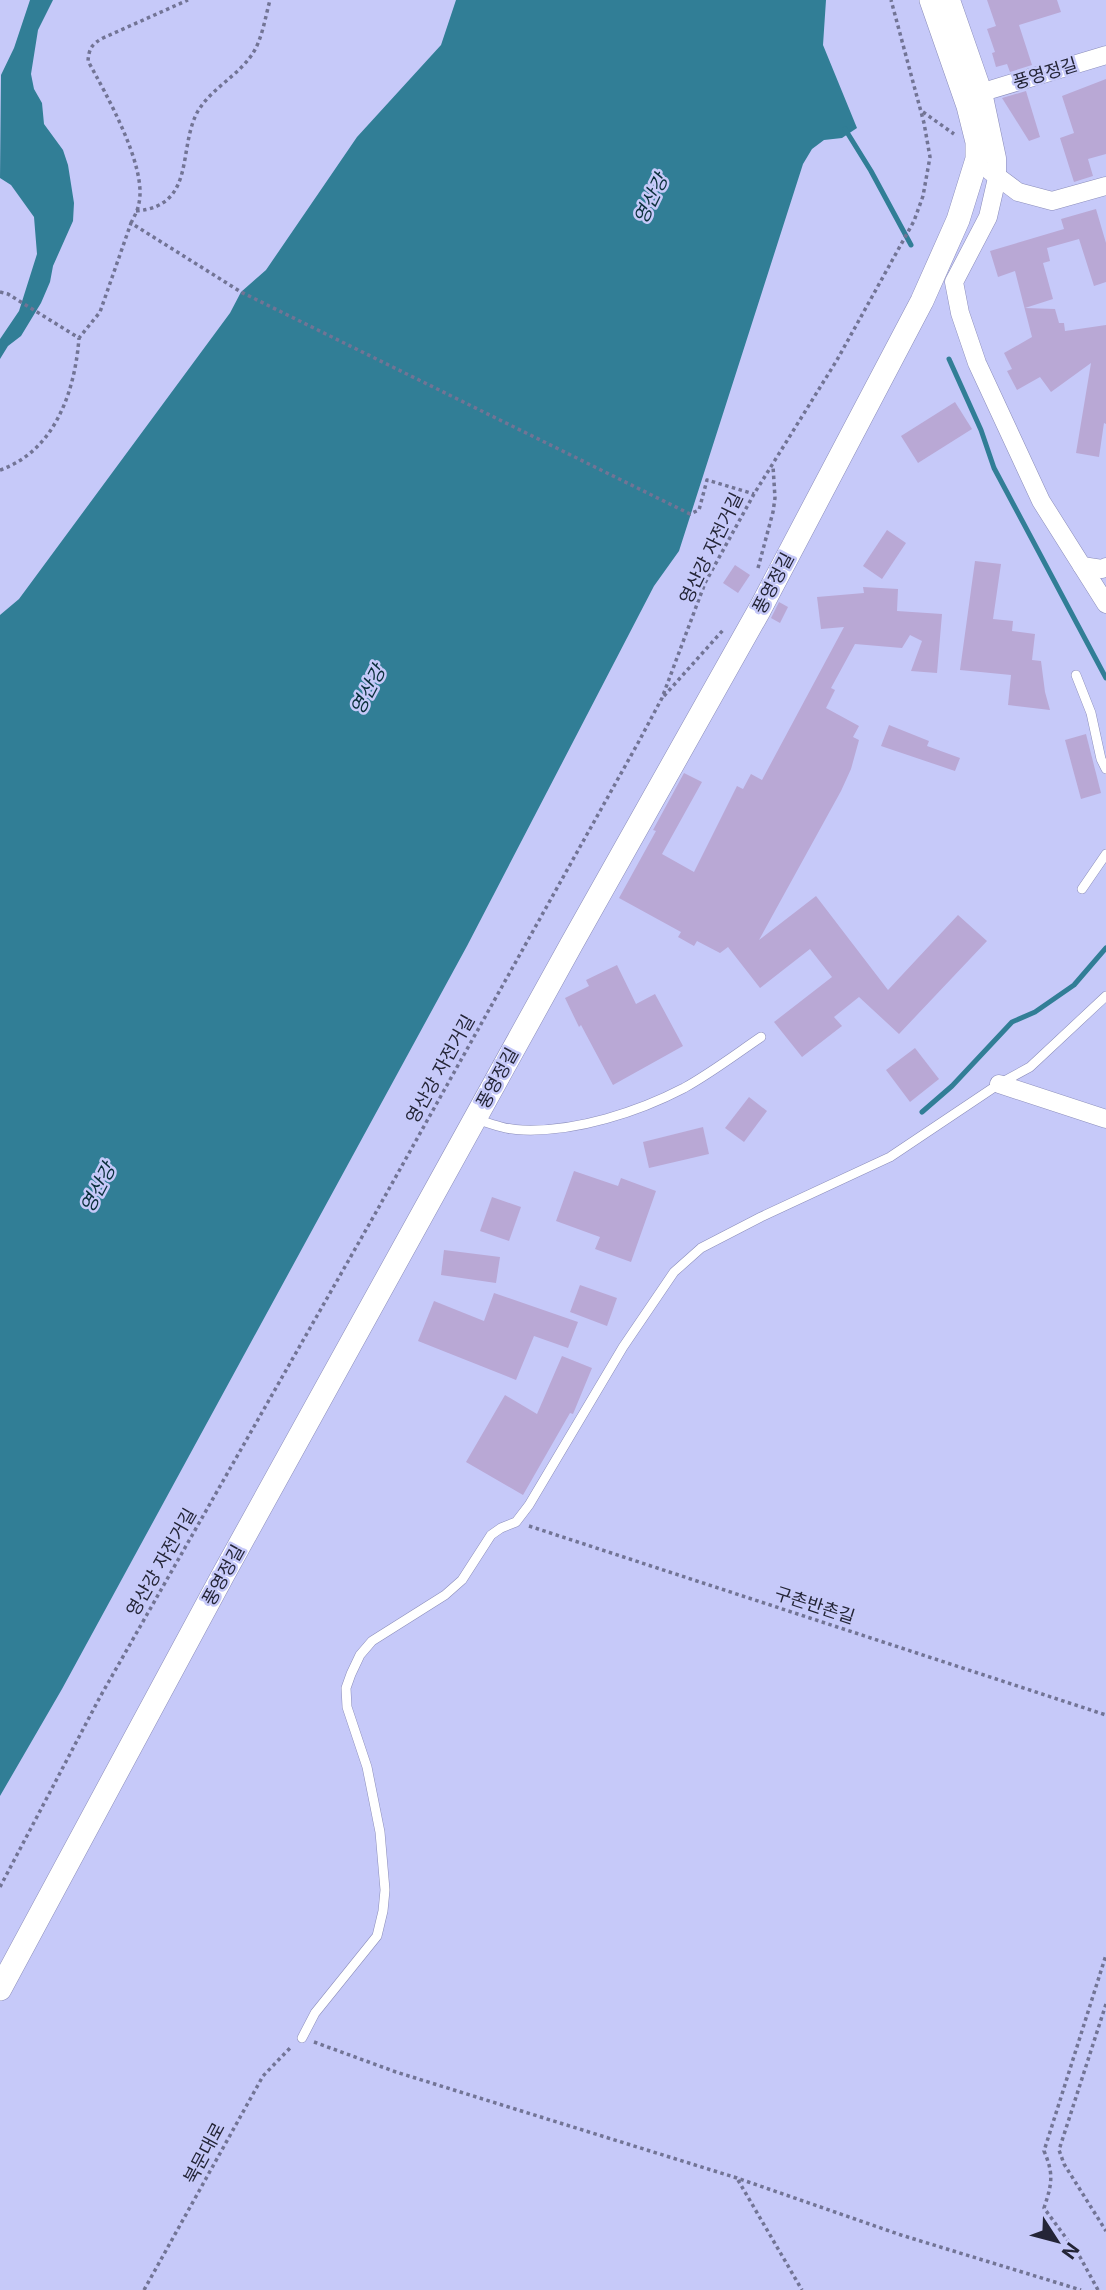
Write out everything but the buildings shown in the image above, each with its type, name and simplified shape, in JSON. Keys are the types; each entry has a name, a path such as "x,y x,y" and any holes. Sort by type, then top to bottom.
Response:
{"street":[{"name":"풍영정길","path":"0,1989 223,1575 474,1119 760,609 922,301 958,220 977,155 968,106 931,0"},
{"path":"951,0 983,92 997,159 998,178 988,217 954,282 960,313 977,363 1041,501 1106,604"},
{"name":"풍영정길","path":"983,92 1106,55"},
{"path":"977,155 998,178 1018,192 1052,201 1106,186"},
{"path":"1082,566 1102,569 1106,567"},
{"path":"999,1084 1106,1119"}],"lane":[{"path":"1076,676 1091,713 1101,759 1106,769"},
{"path":"1082,890 1106,854"},
{"path":"302,2038 315,2014 377,1936 383,1911 385,1890 380,1832 367,1768 347,1707 346,1688 360,1655 372,1641 445,1595 462,1580 491,1535 516,1522 529,1505 623,1347 674,1272 701,1248 890,1157 999,1084 1030,1067 1106,996"},
{"path":"474,1119 521,1130 568,1126 615,1116 638,1109 686,1087 761,1037"}],"path":[{"path":"0,470 14,466 42,442 55,424 72,388 79,338 100,312 140,202 139,177 133,155 88,61 89,51 93,44 103,38 188,0"},
{"path":"136,211 153,210 165,201 181,180 197,113 206,100 252,55 270,0"},
{"name":"영산강 자전거길","path":"0,1887 100,1697 552,900 662,698 705,583 754,494 837,360 914,221 923,196 930,157 921,111 891,0"},
{"path":"921,111 977,155"},
{"path":"131,223 241,292 690,514 699,510 707,480 754,494"},
{"path":"0,292 79,338"},
{"path":"757,572 773,512 773,464"},
{"path":"662,698 727,626"},
{"name":"구촌반촌길","path":"516,1522 1106,1715"},
{"path":"1098,2290 1080,2257 1044,2207 1052,2183 1044,2151 1106,1955"},
{"path":"1106,2004 1059,2150 1064,2164 1106,2231"},
{"path":"302,2038 396,2072 737,2178 901,2235 1081,2290"},
{"name":"북문대로","path":"144,2290 262,2076 302,2038"},
{"path":"737,2178 802,2290"}],"water":[{"path":"30,0 53,0 38,30 31,74 34,89 42,103 44,124 63,150 68,165 74,203 73,221 53,266 41,303 21,336 8,346 0,359 0,339 19,311 37,254 34,217 11,185 0,178 1,75 14,48"},
{"name":"영산강","path":"456,0 826,0 823,45 857,128 842,138 824,140 812,149 803,164 679,551 654,586 467,946 62,1689 0,1796 0,615 19,599 230,313 241,292 266,270 357,137 441,45"}],"waterway":[{"path":"845,129 911,245"},
{"path":"949,359 981,430 994,468 1106,678"},
{"path":"922,1112 952,1086 1012,1022 1035,1012 1074,985 1106,948"}]}
